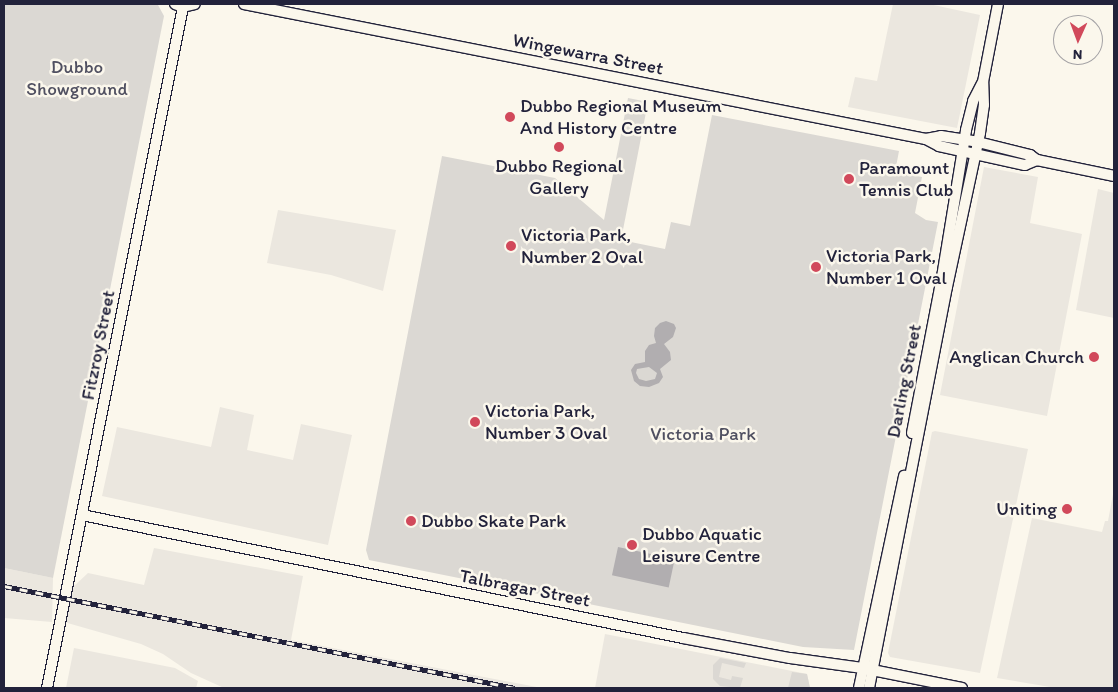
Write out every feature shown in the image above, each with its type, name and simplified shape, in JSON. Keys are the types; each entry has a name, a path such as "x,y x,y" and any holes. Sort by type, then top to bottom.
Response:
{"street":[{"path":"179,6 195,4"},
{"name":"Wingewarra Street","path":"244,4 926,139 939,146 963,152 1025,164 1037,160"},
{"name":"Darling Street","path":"859,688 868,669 978,142 984,105 983,82 998,4"},
{"name":"Fitzroy Street","path":"47,688 179,6"},
{"name":"Darling Street","path":"869,688 868,669 942,277 965,139 973,101 983,82"},
{"name":"Wingewarra Street","path":"926,139 941,136 965,139 1030,154 1037,160 1114,176"},
{"name":"Talbragar Street","path":"82,515 694,640 790,658 868,669 962,688"}],"shaded area":[{"path":"893,4 929,4 980,15 957,128 848,107 855,77 877,81"},
{"path":"984,167 1038,177 1030,223 1082,234 1047,416 940,395"},
{"path":"1098,189 1114,193 1114,318 1076,310"},
{"path":"278,210 396,230 383,291 331,275 267,263"},
{"path":"666,321 674,324 676,328 673,337 664,344 670,352 671,360 660,369 663,377 659,383 649,387 640,386 634,381 631,370 635,364 645,362 645,351 649,345 656,343 654,336 655,328 660,323","holes":["649,367 657,373 655,379 646,381 639,379 636,373 637,369"]},
{"path":"220,407 254,415 247,450 293,460 301,424 352,435 328,545 102,496 117,427 211,447"},
{"path":"935,431 1028,449 980,673 890,657 888,653 932,432"},
{"path":"1114,489 1114,688 1056,688 997,678 1032,518 1102,532 1105,521 1108,521"},
{"path":"618,547 675,559 669,587 612,575"},
{"path":"154,548 303,576 291,640 542,688 224,688 191,673 163,654 141,644 64,622 71,589 88,573 144,585"},
{"path":"4,568 53,578 52,622 4,618"},
{"path":"605,634 807,674 810,688 595,688"},
{"path":"74,648 175,668 198,681 196,688 66,688"}],"green space":[{"name":"Dubbo Showground","path":"5,4 154,4 158,5 164,16 53,578 4,568"},
{"name":"Victoria Park","path":"628,98 648,102 621,240 665,249 671,222 690,226 712,115 899,151 895,172 922,177 915,213 926,220 938,222 854,650 803,647 369,560 366,550 442,156 555,178 604,220"},
{"path":"720,658 746,663 744,668 722,663 719,677 731,680 732,676 743,678 740,688 720,686 713,679 713,665"},
{"path":"792,672 807,674 810,688 788,688"}],"railway":[{"path":"4,586 515,688"}],"place":[{"name":"Dubbo Regional Museum And History Centre","path":"510,117"},
{"name":"Dubbo Regional Gallery","path":"559,147"},
{"name":"Paramount Tennis Club","path":"849,179"},
{"name":"Victoria Park, Number 2 Oval","path":"511,246"},
{"name":"Victoria Park, Number 1 Oval","path":"816,267"},
{"name":"Anglican Church","path":"1094,357"},
{"name":"Victoria Park, Number 3 Oval","path":"475,422"},
{"name":"Uniting","path":"1067,509"},
{"name":"Dubbo Skate Park","path":"411,521"},
{"name":"Dubbo Aquatic Leisure Centre","path":"632,545"}]}
